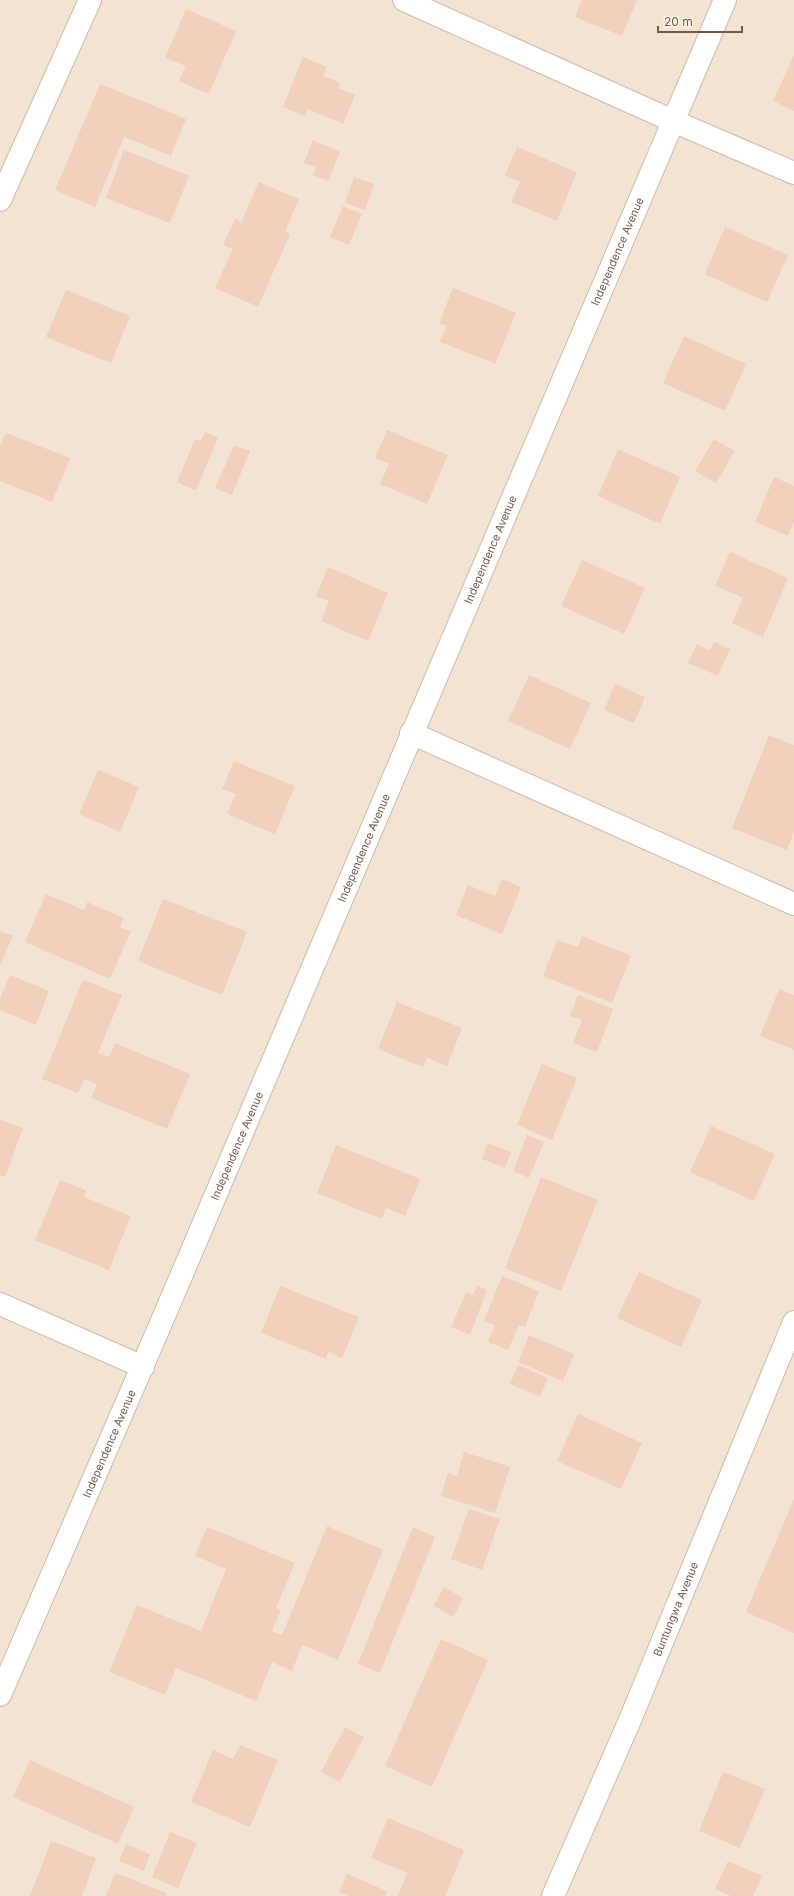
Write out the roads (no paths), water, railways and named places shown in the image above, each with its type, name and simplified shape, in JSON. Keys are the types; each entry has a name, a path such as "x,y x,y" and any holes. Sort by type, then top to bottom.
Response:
{"street":[{"path":"0,200 90,0"},
{"path":"404,0 673,121 794,173"},
{"name":"Independence Avenue","path":"0,1695 143,1367 725,0"},
{"path":"412,733 794,904"},
{"path":"0,1304 143,1367"},
{"name":"Buntungwa Avenue","path":"554,1896 630,1720 794,1322"}]}
